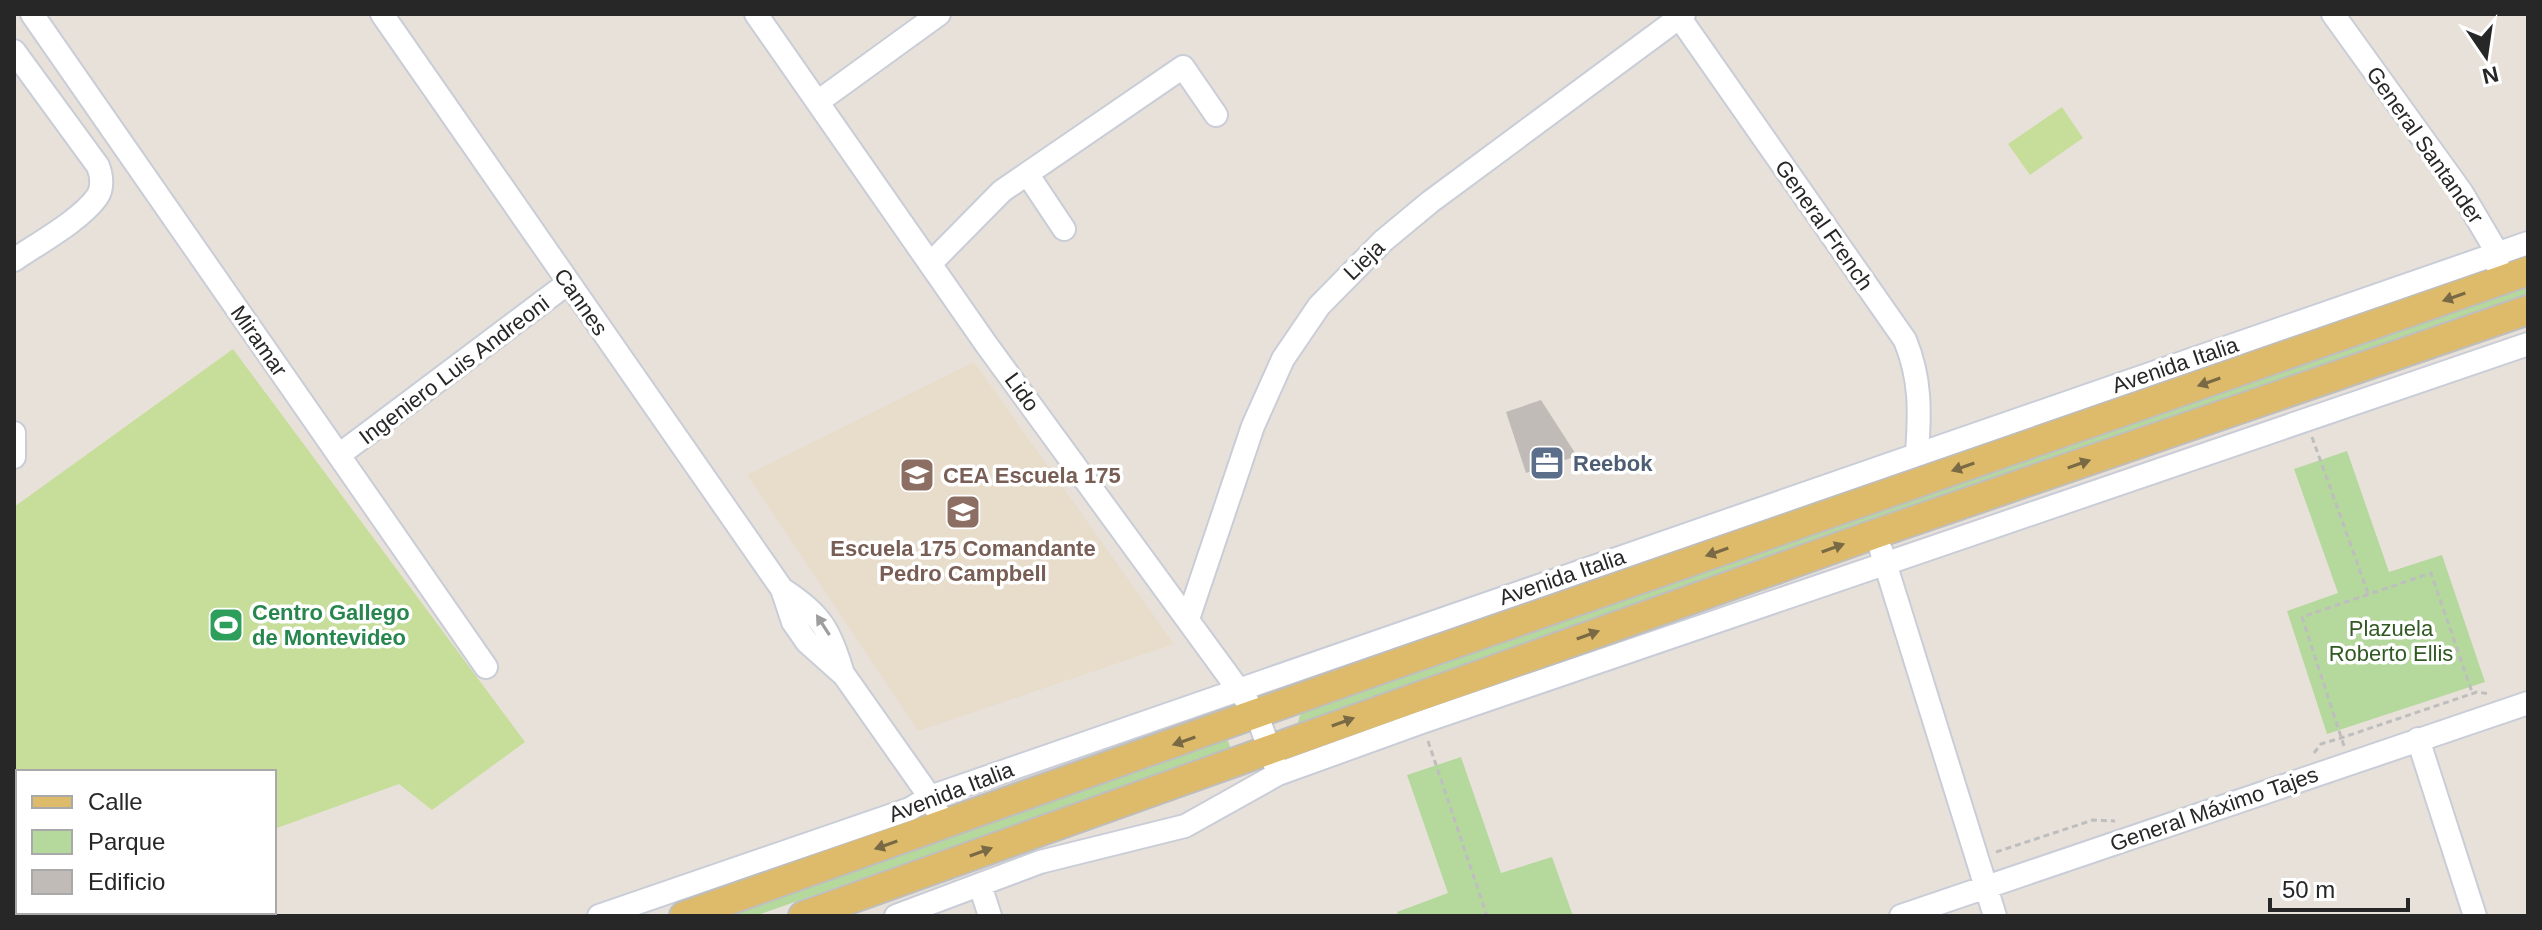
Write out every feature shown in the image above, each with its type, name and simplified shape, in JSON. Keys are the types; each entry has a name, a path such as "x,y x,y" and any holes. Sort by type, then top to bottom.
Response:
{"main road":[{"name":"Avenida Italia","path":"684,916 1257,715 2497,268 2528,271"},
{"path":"803,916 1274,761 1875,534 2528,310"}],"street":[{"name":"Miramar","path":"32,14 486,667"},
{"name":"Lido","path":"756,14 930,264 1257,715 1274,761"},
{"path":"819,101 939,14"},
{"name":"General Santander","path":"2333,14 2462,193 2497,268"},
{"name":"Cannes","path":"381,15 782,589 811,608 824,623 844,675 930,797 944,825"},
{"name":"General French","path":"1680,15 1905,340 1920,389 1917,453"},
{"name":"Lieja","path":"1188,619 1253,426 1283,359 1319,306 1383,241 1430,202 1680,15"},
{"path":"14,51 98,166 101,185 98,196 14,260"},
{"path":"930,264 964,232 975,214 1002,191 1183,67 1216,115"},
{"path":"1028,175 1064,229"},
{"name":"Avenida Italia","path":"599,916 910,809 930,797 1917,453 2497,268 2528,243"},
{"name":"Ingeniero Luis Andreoni","path":"339,455 568,283"},
{"path":"896,916 1052,859 1185,826 1274,761 1422,722 2528,344"},
{"path":"14,433 14,457"},
{"path":"1875,534 1995,916"},
{"name":"General Máximo Tajes","path":"1901,916 2528,703"},
{"path":"2418,739 2475,916"},
{"path":"980,885 990,916"}],"path":[{"path":"2305,420 2369,596"},
{"path":"2349,762 2302,617 2431,573 2480,718"},
{"path":"2311,757 2321,744 2472,694 2493,695"},
{"path":"1422,722 1487,916"},
{"path":"1991,857 1999,850 2093,820 2118,821"}],"shaded area":[{"path":"974,362 1174,644 918,731 747,475"}],"green space":[{"path":"2062,107 2083,138 2030,175 2008,144"},
{"path":"2528,284 2528,301 1300,725 1298,722 1301,712"},
{"name":"Centro Gallego de Montevideo","path":"233,349 525,742 432,810 399,784 276,828 276,770 16,770 16,914 24,914 14,916 14,507"},
{"name":"Plazuela Roberto Ellis","path":"2347,451 2389,572 2442,555 2485,682 2327,734 2287,611 2338,593 2294,469"},
{"path":"1227,738 1231,749 755,916 707,916"},
{"path":"1461,757 1501,873 1552,857 1573,916 1399,916 1397,912 1448,893 1407,775"}],"building":[{"path":"1541,400 1577,456 1526,473 1506,412"}],"place":[{"name":"Reebok","path":"1547,463"},
{"name":"CEA Escuela 175","path":"917,475"},
{"name":"Escuela 175 Comandante Pedro Campbell","path":"963,512"},
{"name":"Centro Gallego de Montevideo","path":"226,625"}]}
